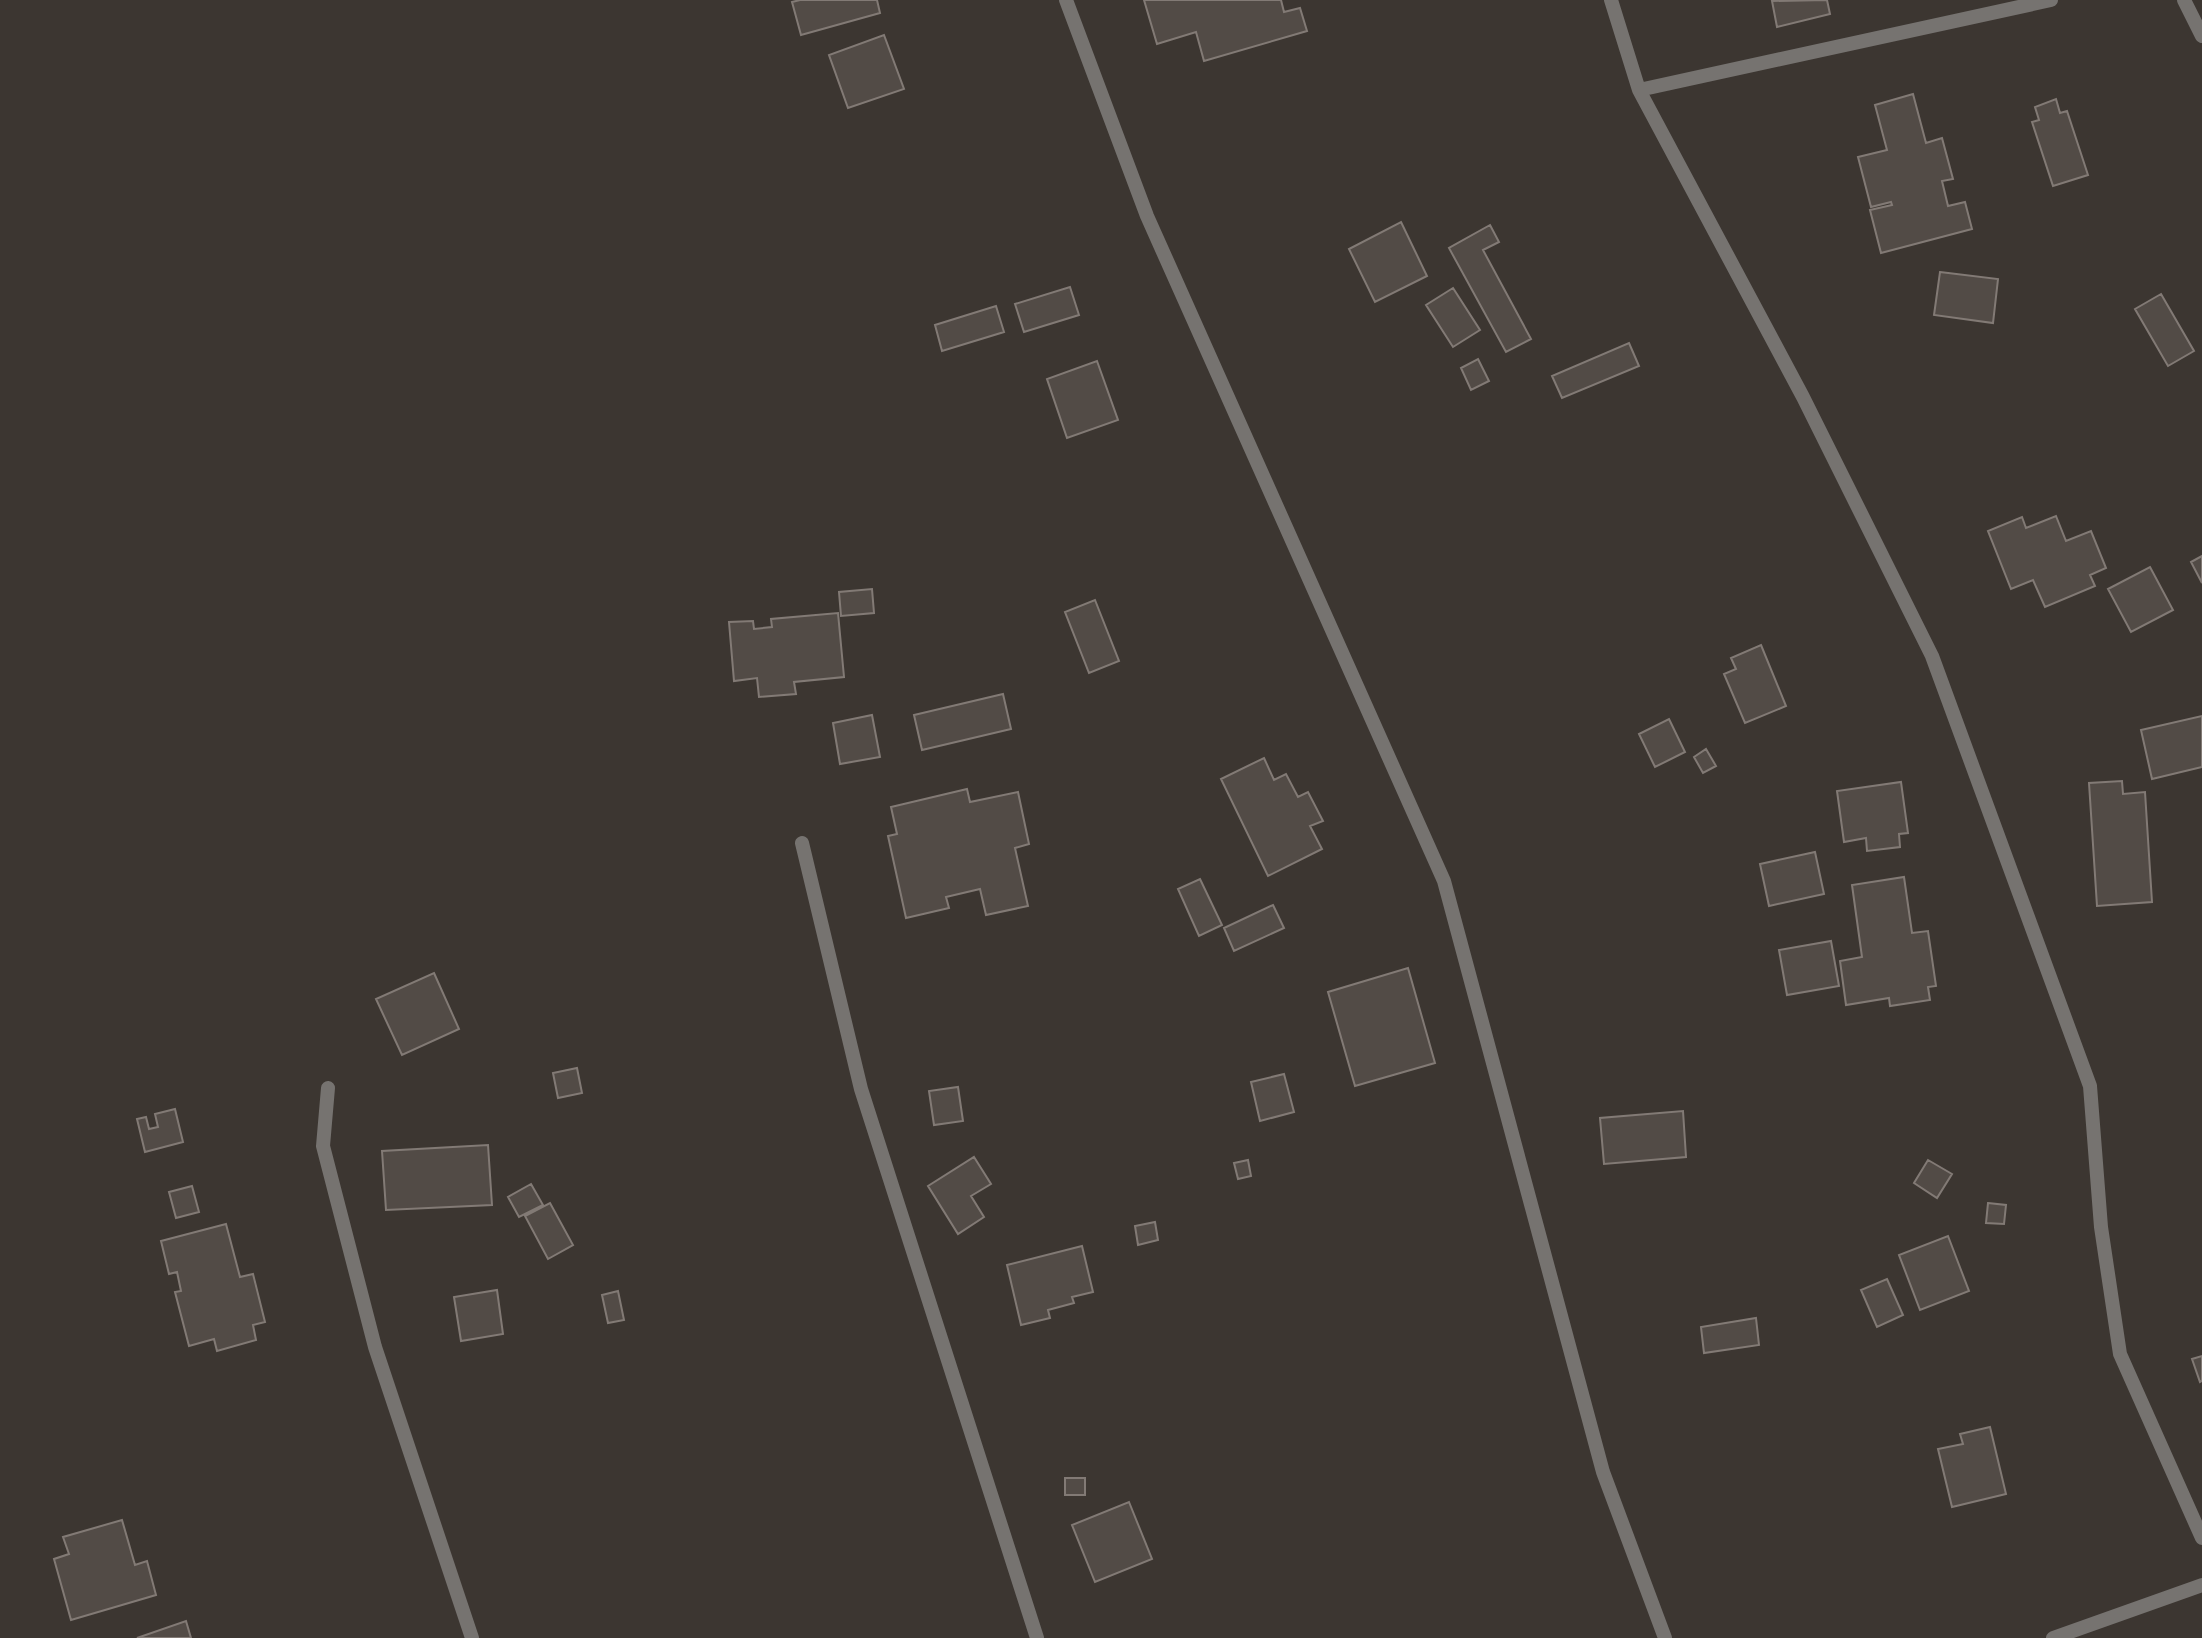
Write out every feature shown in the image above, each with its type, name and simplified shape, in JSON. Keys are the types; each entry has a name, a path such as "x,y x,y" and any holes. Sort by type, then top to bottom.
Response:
{"street":[{"path":"1066,0 1147,216 1444,881 1603,1472 1665,1638"},
{"path":"1611,0 1639,90 1803,397 1932,656 2090,1086 2101,1227 2120,1354 2202,1538"},
{"path":"1639,90 2052,0"},
{"path":"2184,0 2202,36"},
{"path":"802,844 860,1088 1037,1638"},
{"path":"328,1088 323,1146 375,1347 472,1638"},
{"path":"2053,1638 2081,1633 2202,1585"}],"building":[{"path":"877,0 880,13 801,35 792,2"},
{"path":"1144,0 1281,0 1284,12 1300,8 1307,31 1204,61 1196,32 1157,44"},
{"path":"1827,0 1830,14 1777,27 1772,1"},
{"path":"884,35 904,89 848,108 829,55"},
{"path":"1913,94 1926,143 1942,138 1953,179 1942,181 1948,206 1965,202 1972,229 1881,253 1870,210 1892,205 1891,202 1871,207 1858,157 1887,150 1875,105"},
{"path":"2056,99 2060,113 2067,111 2088,175 2053,186 2032,122 2039,120 2035,107"},
{"path":"1401,222 1427,276 1375,302 1349,249"},
{"path":"1490,225 1499,242 1483,250 1531,339 1506,352 1449,248"},
{"path":"1940,272 1998,279 1993,323 1934,315"},
{"path":"1070,287 1079,315 1024,332 1015,304"},
{"path":"1453,288 1480,330 1453,347 1426,305"},
{"path":"2161,294 2194,351 2168,366 2135,309"},
{"path":"996,306 1004,332 942,351 935,325"},
{"path":"1629,343 1639,366 1562,398 1552,376"},
{"path":"1478,359 1489,381 1471,390 1461,368"},
{"path":"1097,361 1118,420 1067,438 1047,379"},
{"path":"2056,516 2066,541 2091,531 2106,568 2090,575 2095,586 2045,607 2033,580 2011,589 1988,531 2022,517 2026,528"},
{"path":"2202,556 2202,583 2191,562"},
{"path":"2150,567 2173,610 2131,632 2108,589"},
{"path":"872,589 874,613 841,616 839,592"},
{"path":"1095,600 1119,661 1089,673 1065,612"},
{"path":"838,613 844,677 794,682 796,694 759,697 757,678 734,681 729,622 753,621 754,629 772,627 771,619"},
{"path":"1761,645 1786,706 1745,723 1724,674 1736,669 1731,658"},
{"path":"1003,694 1011,729 922,750 914,715"},
{"path":"872,715 880,757 840,764 833,723"},
{"path":"2202,716 2202,767 2152,779 2141,730"},
{"path":"1669,719 1685,752 1655,767 1639,734"},
{"path":"1706,749 1716,766 1703,773 1694,757"},
{"path":"1264,758 1274,780 1286,774 1298,797 1308,792 1323,821 1310,826 1322,849 1268,876 1221,779"},
{"path":"2122,781 2123,794 2145,792 2152,902 2097,906 2089,783"},
{"path":"1901,782 1908,833 1899,834 1900,847 1867,851 1866,838 1844,842 1837,791"},
{"path":"967,789 970,802 1018,792 1029,844 1015,848 1028,906 986,915 980,889 946,897 949,908 906,918 888,836 897,834 891,807"},
{"path":"1815,852 1824,894 1769,906 1760,864"},
{"path":"1904,877 1912,933 1928,931 1936,986 1928,987 1930,1000 1890,1006 1889,998 1846,1005 1840,961 1862,957 1852,885"},
{"path":"1200,879 1222,925 1199,936 1178,889"},
{"path":"1273,905 1284,928 1234,951 1224,928"},
{"path":"1831,941 1839,986 1787,995 1779,950"},
{"path":"1408,968 1435,1063 1355,1086 1328,992"},
{"path":"434,973 459,1029 402,1055 376,999"},
{"path":"577,1068 582,1093 558,1098 553,1073"},
{"path":"1284,1074 1294,1112 1260,1121 1251,1082"},
{"path":"958,1087 963,1121 934,1125 929,1091"},
{"path":"175,1109 183,1142 145,1152 137,1119 146,1117 149,1129 158,1127 155,1114"},
{"path":"1683,1111 1686,1157 1604,1164 1600,1118"},
{"path":"488,1145 492,1205 386,1210 382,1151"},
{"path":"974,1157 991,1184 971,1196 984,1217 958,1234 928,1186"},
{"path":"1248,1160 1251,1176 1238,1179 1234,1163"},
{"path":"1928,1160 1952,1174 1937,1198 1914,1183"},
{"path":"531,1184 543,1205 519,1217 508,1197"},
{"path":"192,1186 199,1212 176,1218 169,1192"},
{"path":"550,1203 573,1245 548,1259 525,1216"},
{"path":"1988,1203 2006,1205 2004,1224 1986,1223"},
{"path":"1155,1222 1158,1240 1138,1245 1135,1226"},
{"path":"226,1224 240,1277 253,1274 265,1322 253,1325 256,1340 217,1351 214,1339 189,1346 175,1292 181,1291 177,1272 169,1274 161,1241"},
{"path":"1948,1236 1969,1291 1920,1310 1899,1255"},
{"path":"1082,1246 1093,1292 1072,1297 1074,1303 1048,1310 1050,1318 1021,1325 1007,1265"},
{"path":"1887,1279 1903,1315 1877,1327 1861,1290"},
{"path":"497,1290 503,1334 461,1341 454,1297"},
{"path":"618,1291 624,1320 608,1323 602,1295"},
{"path":"1756,1318 1759,1345 1704,1353 1701,1327"},
{"path":"2202,1356 2202,1381 2200,1382 2192,1359"},
{"path":"1990,1427 2006,1494 1952,1507 1938,1449 1963,1444 1960,1434"},
{"path":"1065,1478 1085,1478 1085,1495 1065,1495"},
{"path":"1129,1502 1152,1559 1095,1582 1072,1525"},
{"path":"122,1520 135,1565 147,1561 156,1595 71,1620 54,1559 69,1554 63,1537"},
{"path":"186,1621 191,1638 137,1638"}]}
